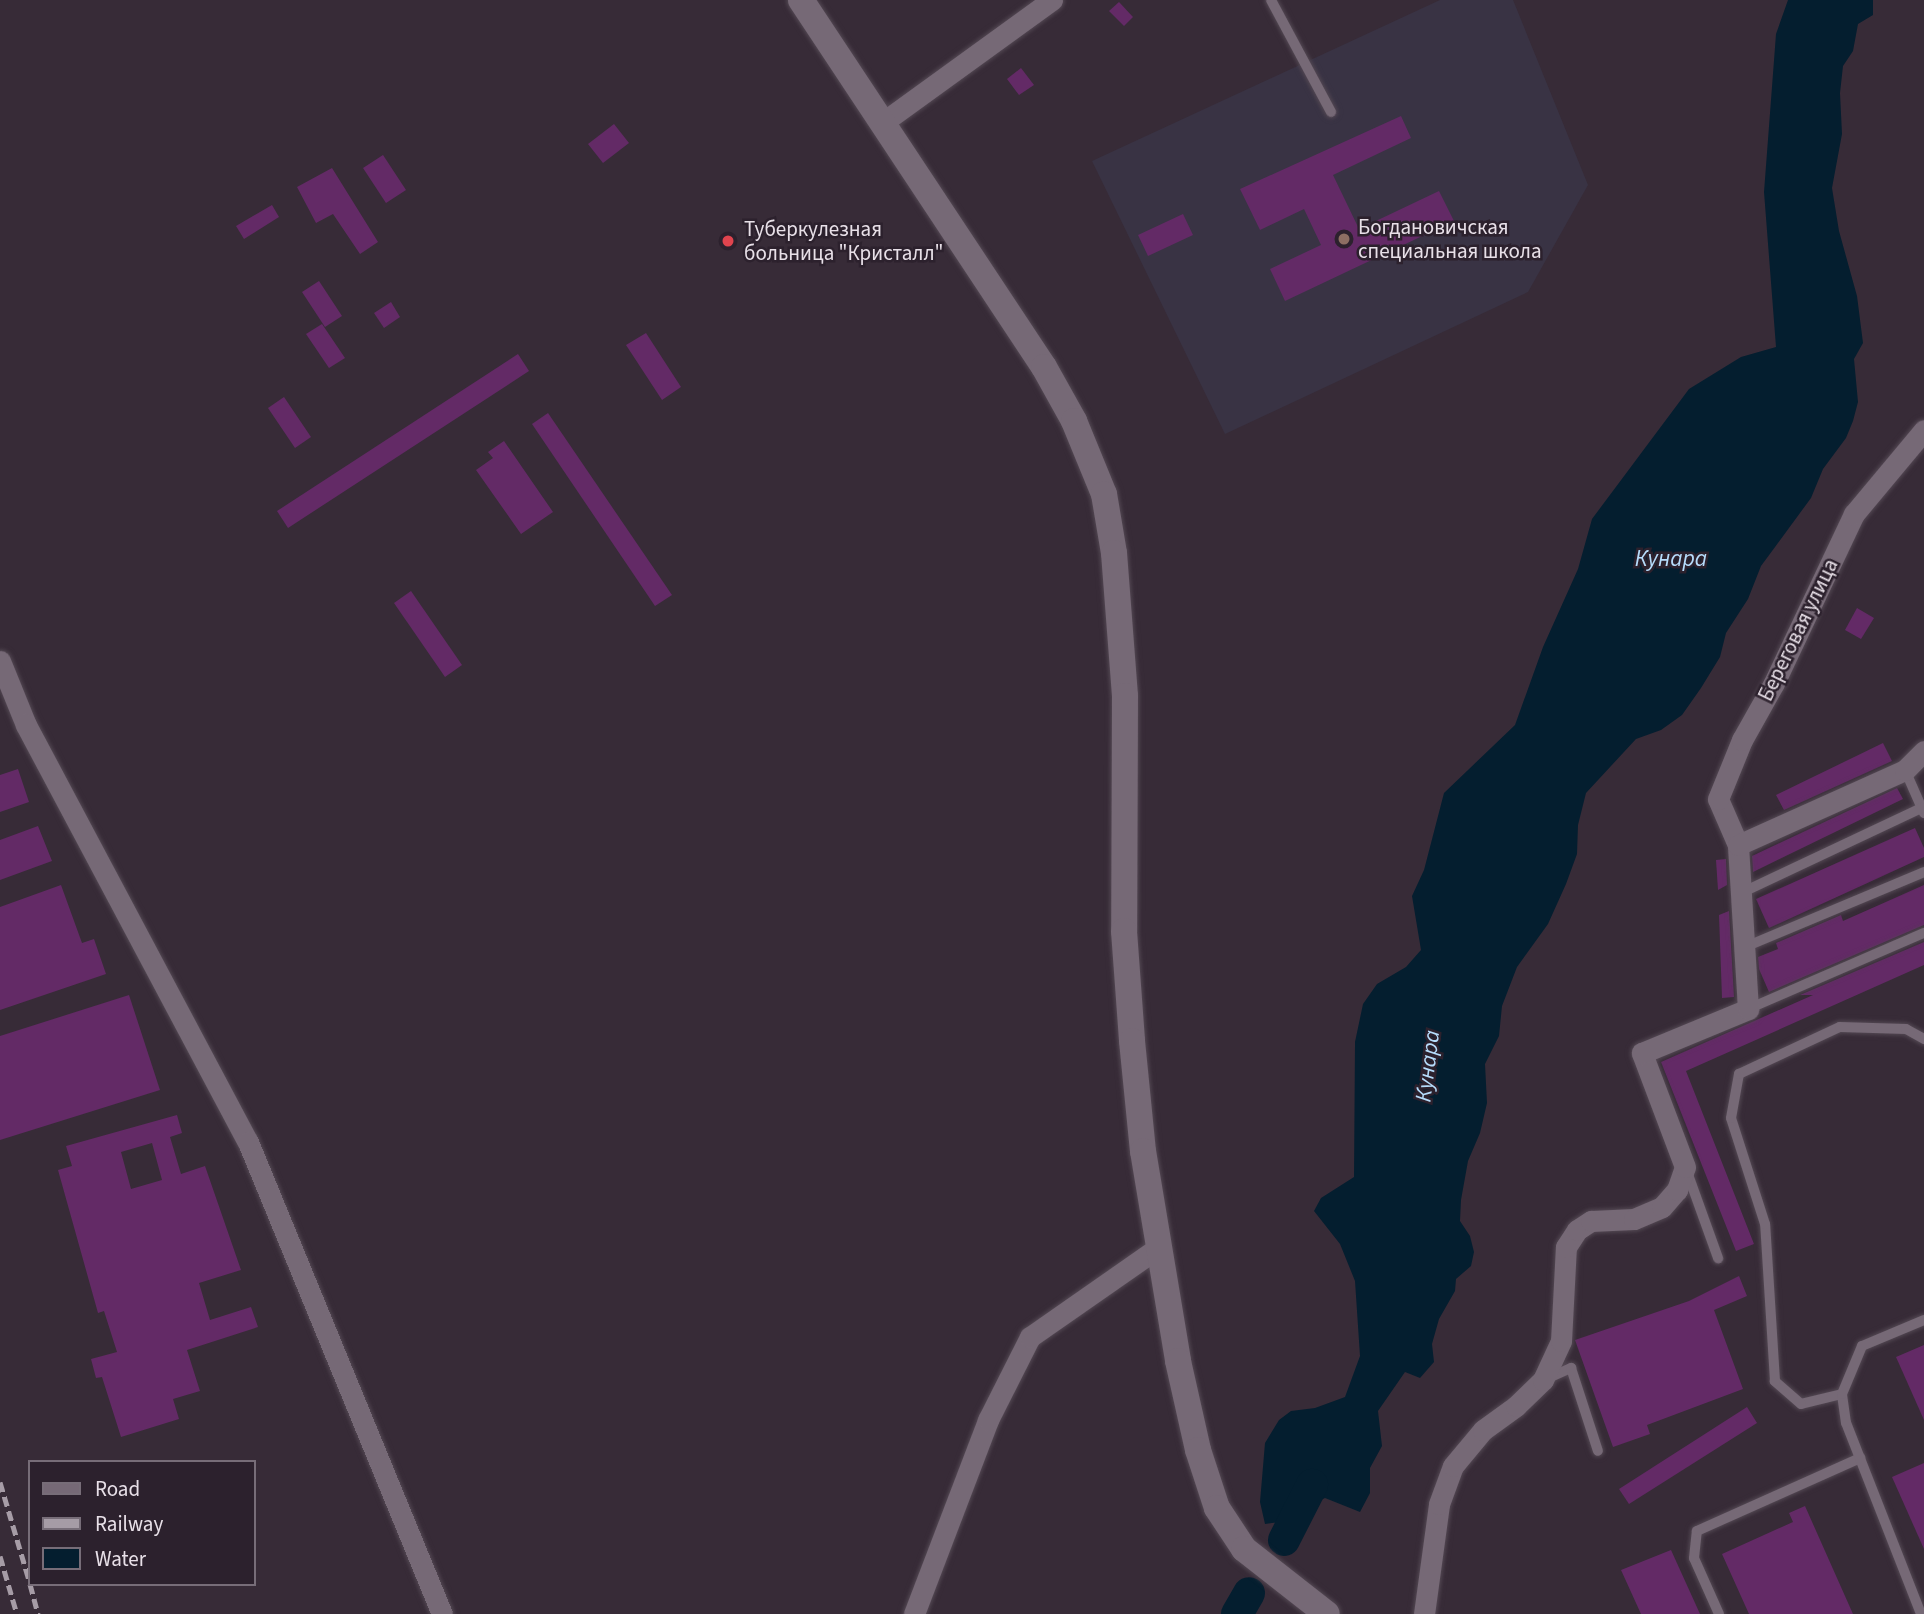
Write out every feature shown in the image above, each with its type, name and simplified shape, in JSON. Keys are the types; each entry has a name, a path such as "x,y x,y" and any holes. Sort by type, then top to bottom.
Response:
{"street":[{"path":"801,0 1044,367 1074,421 1104,494 1114,553 1125,696 1124,930 1132,1041 1143,1151 1178,1361 1198,1450 1217,1508 1244,1549 1327,1614"},
{"path":"882,123 1052,0"},
{"name":"Береговая улица","path":"1748,1009 1738,845 1718,799 1742,740 1774,683 1854,514 1924,430"},
{"path":"0,661 26,725 248,1142 442,1614"},
{"path":"1738,845 1905,770 1924,751"},
{"path":"1424,1614 1439,1503 1453,1466 1483,1430 1516,1406 1543,1380 1561,1341 1565,1310 1566,1247 1577,1230 1591,1222 1634,1219 1661,1207 1677,1190 1685,1167 1642,1053 1748,1009"},
{"path":"914,1614 988,1420 1030,1337 1160,1247"}],"lane":[{"path":"1271,0 1331,112"},
{"path":"1741,893 1923,811 1905,770"},
{"path":"1745,947 1924,872"},
{"path":"1748,1009 1924,933"},
{"path":"1842,1394 1801,1404 1775,1381 1765,1224 1731,1118 1739,1074 1840,1027 1906,1029 1924,1039"},
{"path":"1685,1167 1718,1258"},
{"path":"1921,1614 1846,1423 1842,1394 1862,1346 1924,1320"},
{"path":"1543,1380 1570,1368 1598,1451"},
{"path":"1719,1614 1695,1558 1697,1531 1860,1458"}],"shaded area":[{"name":"Богдановичская специальная школа","path":"1440,0 1513,0 1588,185 1528,292 1225,434 1092,161"}],"water":[{"name":"Кунара","path":"1788,0 1873,0 1873,15 1858,24 1853,51 1843,66 1840,93 1842,134 1832,188 1839,231 1857,296 1863,343 1854,359 1858,402 1853,421 1846,438 1823,469 1811,498 1761,566 1748,599 1726,633 1720,657 1682,715 1661,730 1636,739 1586,793 1578,825 1577,854 1566,884 1548,924 1517,967 1502,1006 1499,1036 1485,1064 1487,1103 1480,1133 1468,1161 1461,1200 1460,1221 1470,1236 1474,1252 1471,1266 1456,1279 1455,1291 1439,1319 1432,1344 1434,1362 1420,1378 1405,1372 1378,1411 1382,1446 1370,1468 1370,1493 1360,1512 1325,1498 1309,1506 1296,1520 1265,1524 1260,1502 1265,1443 1279,1420 1291,1411 1315,1408 1345,1397 1360,1356 1355,1281 1340,1244 1314,1211 1321,1198 1354,1177 1355,1042 1363,1004 1377,984 1406,967 1421,950 1412,896 1424,870 1444,793 1515,725 1543,647 1578,569 1592,519 1689,389 1741,357 1776,347 1764,192 1776,34"}],"building":[{"path":"1119,2 1133,17 1124,26 1109,11"},
{"path":"1021,68 1034,85 1019,95 1007,79"},
{"path":"1401,116 1411,138 1333,175 1359,229 1439,191 1454,221 1285,301 1270,269 1321,245 1304,209 1260,230 1240,189"},
{"path":"614,124 629,143 603,163 588,144"},
{"path":"383,155 406,190 386,203 363,168"},
{"path":"332,168 378,242 360,254 333,214 316,223 297,187"},
{"path":"272,205 279,217 244,239 236,226"},
{"path":"1183,214 1193,235 1148,256 1138,235"},
{"path":"319,281 342,316 325,327 302,292"},
{"path":"391,302 400,317 384,328 374,313"},
{"path":"322,324 345,358 329,368 306,334"},
{"path":"646,333 681,387 662,400 626,345"},
{"path":"518,354 529,371 288,528 277,511"},
{"path":"284,397 311,437 295,448 268,408"},
{"path":"548,413 672,595 655,606 532,424"},
{"path":"504,441 553,512 521,534 476,470 493,458 488,452"},
{"path":"411,591 462,665 445,677 394,603"},
{"path":"1857,608 1874,618 1861,639 1845,630"},
{"path":"1883,743 1892,761 1784,810 1776,795"},
{"path":"18,769 29,802 0,812 0,775"},
{"path":"1897,788 1903,799 1753,872 1752,856"},
{"path":"38,826 52,861 0,880 0,840"},
{"path":"1915,828 1924,848 1924,857 1769,928 1756,899"},
{"path":"1726,859 1727,885 1718,890 1716,860"},
{"path":"61,885 82,943 94,939 106,974 0,1010 0,907"},
{"path":"1924,885 1924,925 1769,992 1759,969 1758,957 1778,949 1776,943 1841,915 1843,921"},
{"path":"1729,911 1734,997 1722,998 1719,915"},
{"path":"1924,942 1924,965 1686,1071 1754,1244 1736,1251 1661,1062 1813,995 1800,995"},
{"path":"129,995 160,1090 0,1140 0,1036"},
{"path":"177,1115 182,1133 170,1137 181,1174 205,1166 241,1270 199,1283 210,1320 251,1307 258,1327 187,1350 200,1391 173,1399 179,1419 121,1437 102,1377 96,1378 91,1359 117,1352 104,1311 98,1313 58,1170 72,1166 66,1146","holes":["152,1143 162,1180 131,1189 121,1152"]},
{"path":"1739,1276 1747,1296 1714,1310 1743,1389 1647,1425 1650,1434 1613,1447 1575,1340 1689,1301"},
{"path":"1924,1345 1924,1420 1896,1357"},
{"path":"1747,1407 1757,1423 1629,1504 1619,1489"},
{"path":"1924,1463 1924,1549 1892,1477"},
{"path":"1805,1506 1853,1614 1749,1614 1722,1554 1793,1522 1789,1513"},
{"path":"1671,1550 1700,1614 1641,1614 1621,1570"}],"waterway":[{"name":"Кунара","path":"1284,1540 1312,1485"},
{"name":"Кунара","path":"1237,1614 1249,1593"}],"railway":[{"path":"0,1482 28,1576"},
{"path":"0,1556 17,1614"},
{"path":"31,1586 38,1614"}],"place":[{"name":"Богдановичская специальная школа","path":"1344,239"},
{"name":"Туберкулезная больница \"Кристалл\"","path":"728,241"}]}
